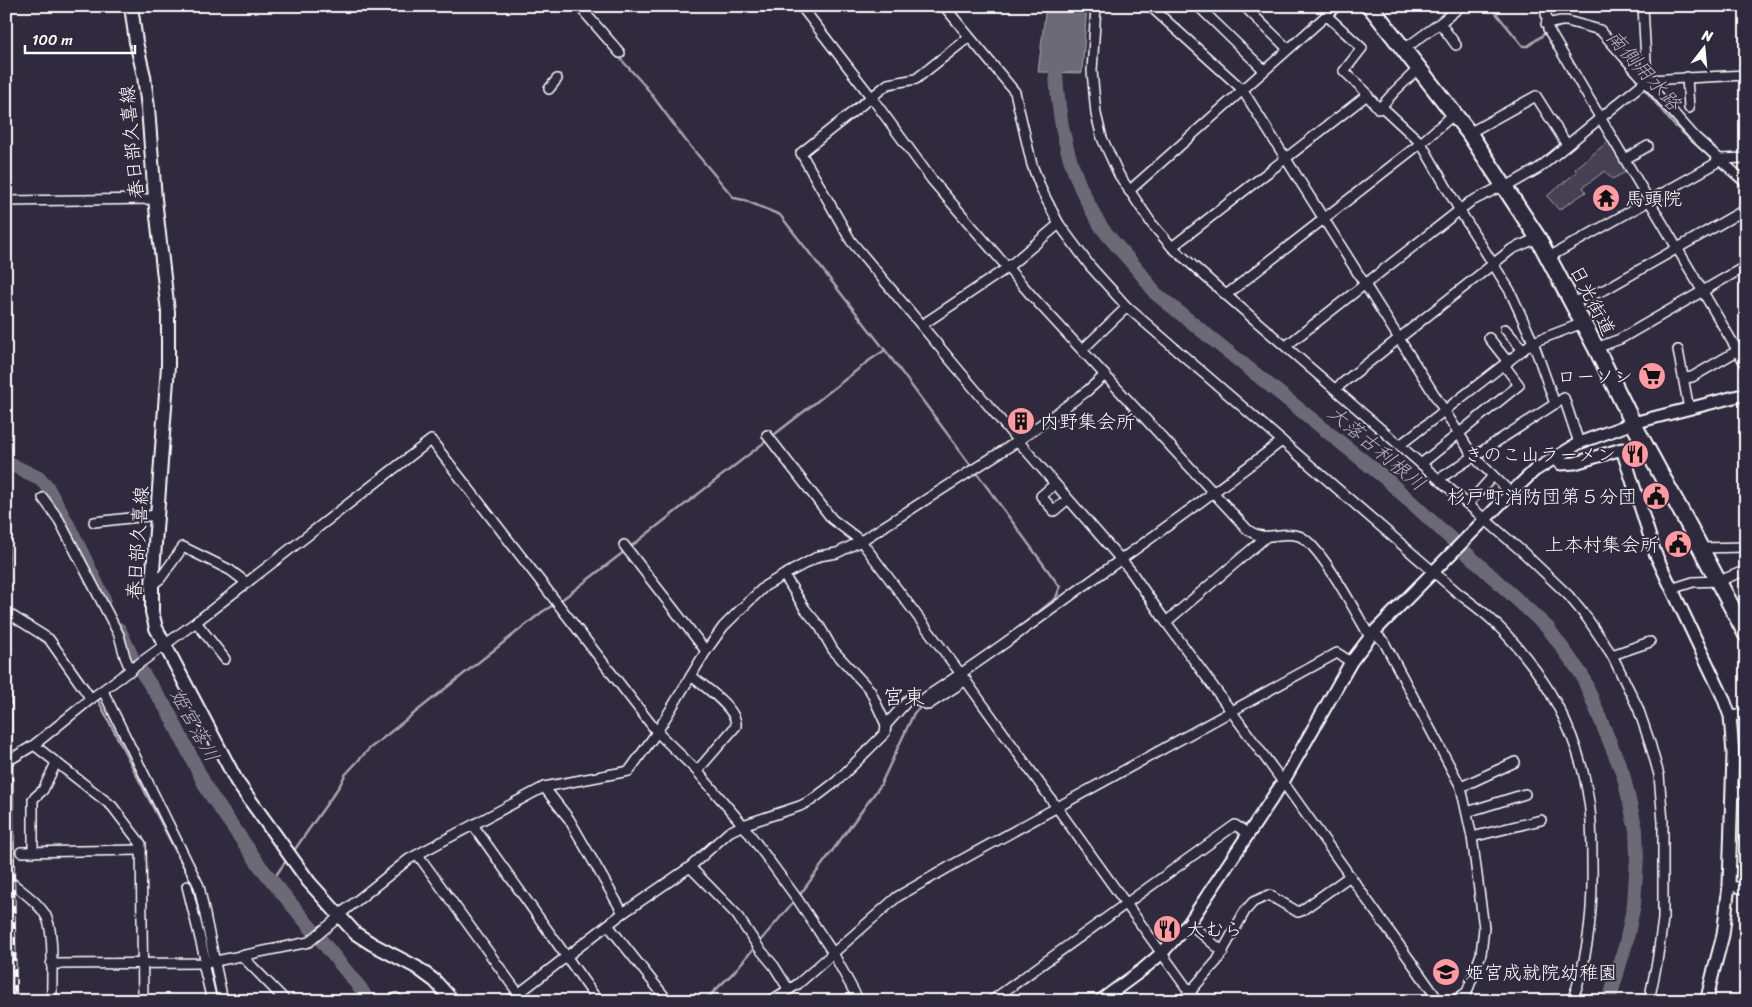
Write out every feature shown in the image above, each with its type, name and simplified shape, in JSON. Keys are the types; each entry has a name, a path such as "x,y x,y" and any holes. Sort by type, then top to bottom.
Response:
{"highway":[{"name":"日光街道","path":"1370,6 1469,133 1538,238 1596,348 1632,423 1746,634"}],"main road":[{"name":"春日部久喜線","path":"131,6 136,42 144,76 155,199 168,312 168,366 152,585 152,612 156,628 163,647 237,782 336,918 372,944 403,959 430,977 453,1001"}],"street":[{"path":"579,6 620,53"},
{"path":"801,6 932,180 1007,268 1213,493 1246,529 1254,535 1266,537 1291,534 1307,540 1338,581 1372,634 1384,642 1461,787 1472,837 1484,928 1481,954 1467,992 1454,1001"},
{"path":"944,6 1015,92 1032,165 1042,191 1059,224 1090,266 1127,307 1492,620 1524,653 1539,673 1557,703 1576,750 1590,804 1593,887 1588,937 1579,982 1572,1001"},
{"path":"1096,6 1092,71 1096,114 1102,138 1119,175 1152,224 1172,247 1468,504 1569,596 1587,618 1612,655 1638,708 1659,775 1663,822 1662,920 1657,962 1649,1001"},
{"path":"1150,6 1242,89 1473,456 1510,492"},
{"path":"1198,6 1264,70"},
{"path":"1244,6 1288,49"},
{"path":"1129,191 1337,6"},
{"path":"1403,50 1440,24 1460,6"},
{"path":"1545,6 1549,29 1746,365"},
{"path":"1643,6 1643,82"},
{"path":"1326,15 1362,48 1344,71 1366,92 1379,109 1418,69"},
{"path":"1549,29 1561,21 1568,21 1600,30 1643,82 1716,162 1746,183"},
{"path":"1440,24 1456,45"},
{"path":"969,37 916,80 888,84 801,153 851,241 1018,441 1130,570 1438,1001"},
{"path":"1286,346 1470,202 1500,187 1506,187 1539,168 1643,82 1687,77 1746,75"},
{"path":"1687,77 1689,108"},
{"path":"549,89 557,79"},
{"path":"1172,247 1367,95"},
{"path":"1469,133 1536,96 1567,145"},
{"path":"1381,106 1421,143 1518,306 1555,404"},
{"path":"1226,295 1421,143 1454,114"},
{"path":"1625,159 1648,146"},
{"path":"1549,257 1716,162 1746,158"},
{"path":"6,201 155,199"},
{"path":"1572,303 1606,289 1678,250 1746,209"},
{"path":"922,325 1007,268 1059,224"},
{"path":"1335,389 1512,249 1538,238"},
{"path":"1596,348 1620,339 1745,268"},
{"path":"1082,350 1127,307"},
{"path":"1400,445 1533,342 1582,323"},
{"path":"1505,329 1523,350"},
{"path":"1421,464 1519,385 1489,338"},
{"path":"1678,350 1689,409"},
{"path":"1684,378 1692,377 1737,351"},
{"path":"51,964 209,962 309,942 409,859 544,786 629,771 657,732 706,651 723,627 765,586 819,556 837,553 861,541 1018,441 1087,391 1105,375"},
{"path":"1100,1001 1162,953 1189,923 1283,782 1351,662 1372,634 1510,492 1534,471 1579,443 1632,423 1746,394"},
{"path":"1439,479 1564,398 1579,443"},
{"path":"767,435 832,520 861,541 964,677 1196,1001"},
{"path":"6,762 34,745 102,691 132,671 431,440 657,732 697,771 743,825 833,953 859,1001"},
{"path":"886,725 911,697 928,705 1282,440"},
{"path":"1554,458 1561,464 1575,463 1622,449 1655,553 1723,697 1730,716 1733,754 1729,885 1723,935 1708,994 1709,1001"},
{"path":"1468,504 1494,476"},
{"path":"1055,484 1041,496 1054,512 1068,499"},
{"path":"42,498 59,520 119,635 125,657 132,671"},
{"path":"94,522 157,515"},
{"path":"1166,622 1266,537"},
{"path":"624,545 706,651"},
{"path":"152,585 160,579 183,547 230,570 247,583"},
{"path":"1700,548 1746,548"},
{"path":"1672,589 1693,582 1718,581 1746,572"},
{"path":"509,1001 623,913 690,867 729,832 812,800 837,781 885,733 886,725 870,690 833,650 820,627 794,594 784,575"},
{"path":"6,612 50,639 92,699"},
{"path":"196,622 225,659"},
{"path":"1612,655 1650,642"},
{"path":"770,1001 789,990 897,897 1337,654 1351,662"},
{"path":"691,676 729,709 736,723 736,726 697,771"},
{"path":"102,691 199,886 212,1001"},
{"path":"1730,716 1746,714"},
{"path":"34,745 112,806 141,844 143,1001"},
{"path":"33,852 33,799 44,790 56,762"},
{"path":"1461,787 1515,762"},
{"path":"544,786 569,819 623,913"},
{"path":"1732,793 1746,792"},
{"path":"1467,812 1525,794"},
{"path":"1472,837 1541,820"},
{"path":"472,825 568,956 598,1001"},
{"path":"991,1001 1235,825 1249,834"},
{"path":"21,852 141,850"},
{"path":"418,855 518,994"},
{"path":"690,867 736,914 789,990"},
{"path":"1182,1001 1203,979 1223,952 1245,910 1253,902 1269,895 1298,912 1350,876"},
{"path":"6,878 32,899 46,915 50,931 52,1001"},
{"path":"1729,885 1746,890"},
{"path":"187,886 209,962 223,1001"},
{"path":"1189,923 1223,952"},
{"path":"608,925 668,1001"},
{"path":"241,956 286,1001"}],"shaded area":[{"path":"1046,6 1087,6 1082,73 1038,72"},
{"path":"1610,140 1628,171 1612,179 1605,171 1583,187 1586,192 1559,210 1547,196 1577,172 1575,169"}],"waterway":[{"path":"573,6 646,87 686,141 734,198 744,200 780,215 885,350 972,467"},
{"name":"南側用水路","path":"1490,6 1523,46 1528,46 1547,32"},
{"name":"南側用水路","path":"1552,30 1560,26 1569,26 1601,37"},
{"name":"大落古利根川","path":"1055,54 1057,93 1063,131 1067,150 1080,187 1102,228 1155,293 1386,479 1548,628 1582,675 1623,774 1636,830 1637,857 1634,904 1626,943 1609,1001"},
{"name":"南側用水路","path":"1620,59 1672,123 1714,161"},
{"name":"南側用水路","path":"1718,165 1746,190"},
{"path":"629,548 885,350"},
{"name":"姫宮落川","path":"6,462 39,478 46,485 72,532 104,599"},
{"path":"976,472 1060,587 1056,598 1021,626"},
{"path":"560,601 625,551"},
{"path":"293,852 345,775 369,749 542,612 555,604"},
{"name":"姫宮落川","path":"119,629 133,659 168,711 208,791 260,866 361,989 368,1001"},
{"path":"70,661 93,693"},
{"path":"97,698 194,887 198,913"},
{"path":"799,896 880,786 914,713 923,705"},
{"path":"272,881 288,858"},
{"path":"704,1001 733,973 795,900"},
{"path":"209,965 217,1001"}],"railway":[{"path":"6,465 15,1001"}],"place":[{"name":"馬頭院","path":"1606,198"},
{"name":"ローソン","path":"1652,376"},
{"name":"内野集会所","path":"1021,421"},
{"name":"きのこ山ラーメン","path":"1635,454"},
{"name":"杉戸町消防団第５分団","path":"1656,496"},
{"name":"上本村集会所","path":"1678,544"},
{"name":"大むら","path":"1167,929"},
{"name":"姫宮成就院幼稚園","path":"1446,972"}],"district":[{"name":"宮東","path":"904,697"}]}
